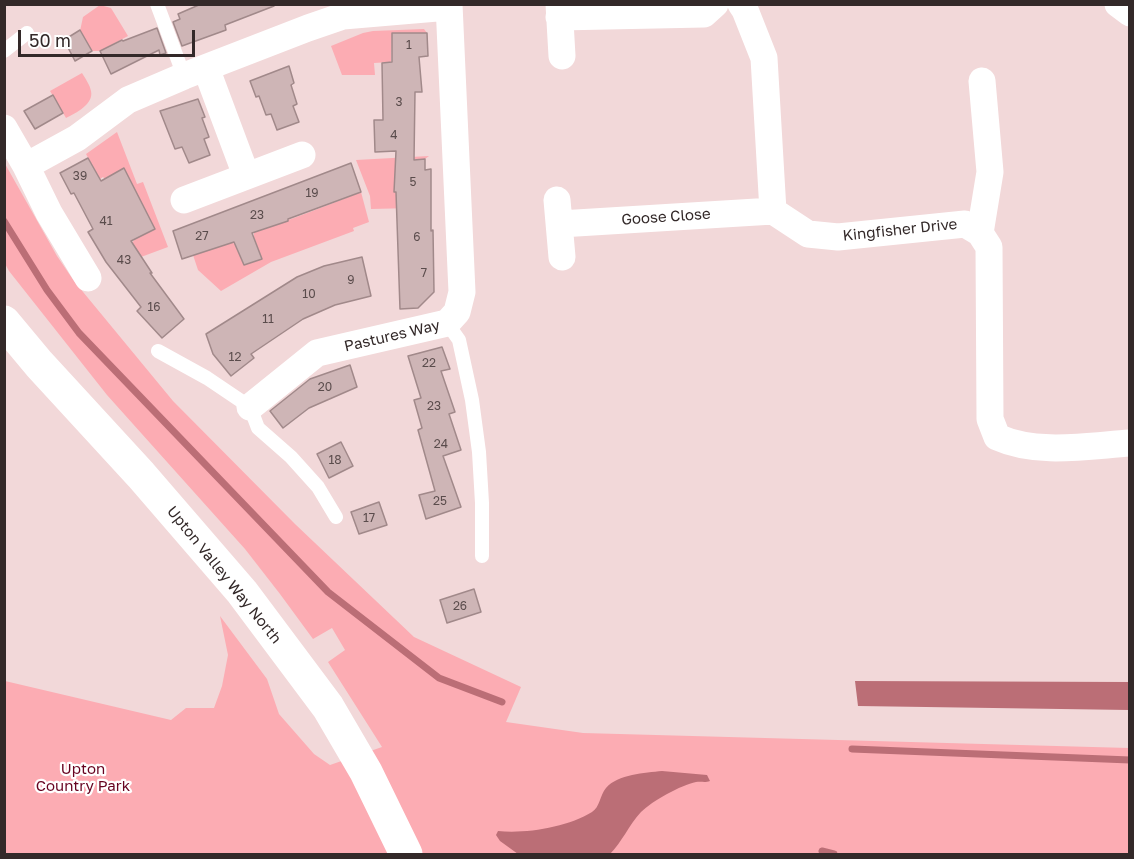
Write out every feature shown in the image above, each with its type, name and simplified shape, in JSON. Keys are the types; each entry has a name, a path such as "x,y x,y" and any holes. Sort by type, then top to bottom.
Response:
{"street":[{"path":"562,56 559,11 704,14 715,4"},
{"path":"741,4 764,58 773,210"},
{"path":"1118,4 1130,13"},
{"path":"26,166 77,138 128,100 343,16 449,6"},
{"name":"Pastures Way","path":"250,407 316,353 447,323 457,312 462,292 449,6"},
{"path":"195,72 246,175"},
{"name":"Kingfisher Drive","path":"773,210 808,234 838,237 965,224 980,233 990,172 982,81"},
{"path":"4,128 49,213 88,278"},
{"path":"184,200 302,155"},
{"name":"Goose Close","path":"562,257 558,212 773,210"},
{"path":"980,233 989,247 990,419 997,437 1013,444 1061,448 1130,443"},
{"name":"Upton Valley Way North","path":"4,322 242,592 328,707 366,772 406,855"}],"lane":[{"path":"157,4 195,72"},
{"path":"4,51 27,33"},
{"path":"447,323 459,340 472,400 479,452 482,556"},
{"path":"158,351 207,378 250,407 258,428 291,457 318,487 336,517"}],"green space":[{"path":"100,5 111,8 128,36 100,51 92,51 80,31 83,17"},
{"path":"424,29 427,33 392,33 391,62 374,63 375,75 342,75 331,46 373,31"},
{"path":"82,73 90,89 90,100 83,108 66,118 50,91"},
{"path":"117,132 137,184 143,182 168,247 141,257 132,243 135,239 155,229 124,169 105,179 103,177 100,179 86,154"},
{"path":"429,156 425,159 402,160 411,192 412,208 371,209 370,196 356,160"},
{"name":"Upton Country Park","path":"4,162 57,256 74,281 173,401 295,524 414,637 521,687 506,722 583,733 1129,748 1129,854 5,854 5,681 171,720 186,708 214,708 222,686 228,655 220,616 267,679 279,714 314,754 330,765 382,747 328,662 345,650 332,628 313,639 245,549 107,395 9,271 4,262"},
{"path":"361,192 369,222 353,228 354,231 271,262 221,291 198,270 193,255 231,242 235,244 244,265 262,259 254,232"}],"shaded area":[{"path":"855,681 1129,682 1129,710 858,706"},
{"path":"662,771 707,775 710,781 683,786 652,803 641,812 610,854 518,854 500,841 496,835 498,831 534,830 571,822 595,810 602,794 611,783 632,775"}],"building":[{"path":"201,4 274,4 274,6 225,25 226,30 182,46 173,22 180,19 178,14"},
{"path":"157,28 166,53 160,55 159,50 111,74 100,51 122,40"},
{"path":"80,30 92,51 75,61 64,40"},
{"path":"392,33 427,33 428,56 419,57 422,92 415,92 414,160 425,159 425,170 431,169 434,292 418,308 400,309 396,192 394,192 396,151 375,152 374,120 383,120 382,63 392,62"},
{"path":"289,66 294,83 291,85 297,104 293,106 299,122 277,130 271,114 266,115 259,96 256,97 250,81"},
{"path":"53,95 63,113 35,129 24,111"},
{"path":"198,99 205,117 202,118 209,137 204,139 210,155 189,163 182,147 175,149 160,111"},
{"path":"88,158 101,181 124,168 155,229 131,241 152,273 150,273 184,319 162,338 137,311 141,307 106,262 88,232 93,229 74,193 71,194 60,173"},
{"path":"351,163 361,192 252,233 262,259 244,265 234,242 182,259 173,231"},
{"path":"362,257 371,296 335,305 303,319 251,354 254,358 231,376 213,354 206,334 297,277 324,266"},
{"path":"442,347 450,369 441,371 455,412 449,414 461,450 443,456 461,507 426,519 419,495 435,491 418,430 422,428 414,400 421,398 408,356"},
{"path":"350,365 357,387 309,408 283,428 270,411 310,379"},
{"path":"341,442 353,466 329,478 317,454"},
{"path":"379,502 387,525 359,534 351,512"},
{"path":"474,589 481,612 447,623 440,600"}],"waterway":[{"path":"4,221 47,290 79,333 328,592 439,678 502,702"},
{"path":"852,749 1130,760"},
{"path":"822,851 834,854"}]}
